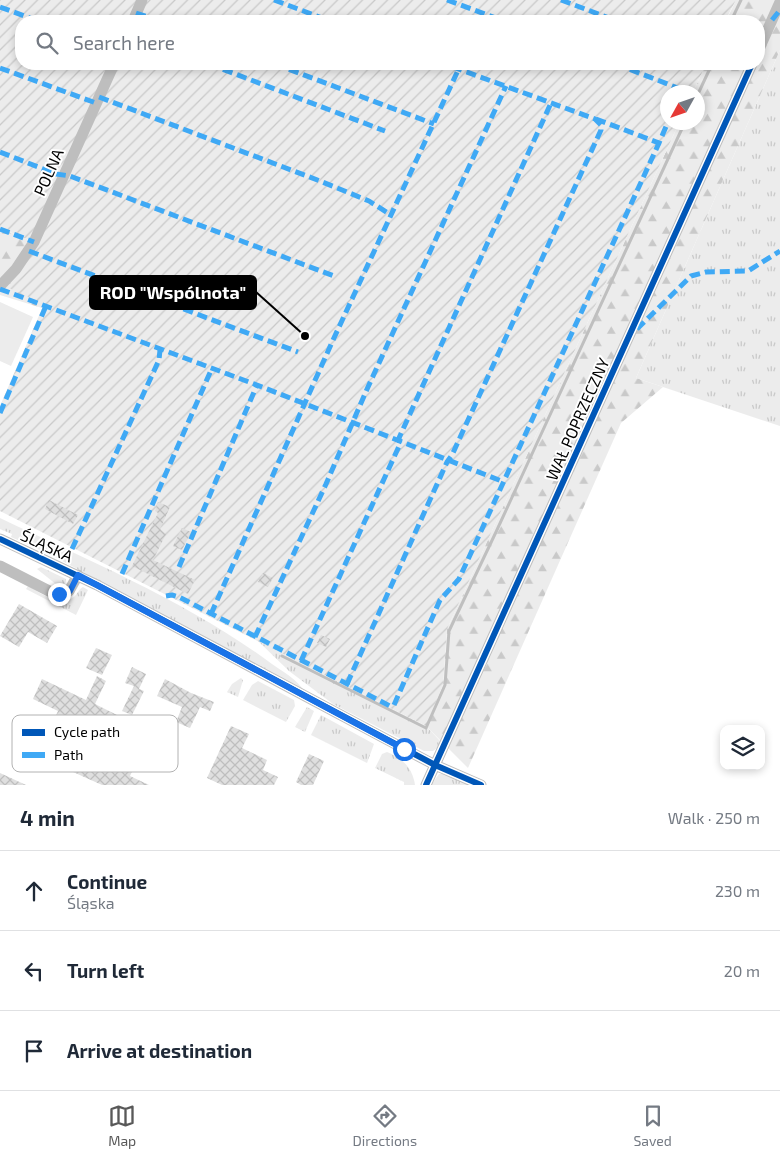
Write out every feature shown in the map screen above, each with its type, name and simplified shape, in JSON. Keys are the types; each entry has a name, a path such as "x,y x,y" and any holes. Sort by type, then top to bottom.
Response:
{"street":[{"path":"135,15 142,0"},
{"path":"765,36 780,2"},
{"name":"POLNA","path":"0,286 16,269 34,242 111,70"},
{"name":"WAŁ POPRZECZNY","path":"426,785 749,70"},
{"name":"ŚLĄSKA","path":"0,539 78,575 255,671 436,765 481,785"},
{"path":"0,566 51,592 59,594 70,591 78,575"}],"green space":[{"path":"0,0 736,0 728,15 15,15 15,70 703,70 696,85 660,85 660,130 676,130 447,629 443,685 426,726 0,511 0,406 44,304 9,288 39,244 0,228"},
{"path":"736,0 780,0 780,50 636,378 663,387 621,423 468,768 426,726 443,685 447,629 676,130 705,130 705,85 696,85 703,70 765,70 765,15 729,15"},
{"path":"780,50 780,426 636,378"},
{"path":"0,228 39,244 44,303 42,308 0,295"},
{"path":"0,302 33,317 11,366 0,361"},
{"path":"0,518 105,567 208,622 290,676 304,691 53,556 11,537 12,534 0,529"},
{"path":"41,567 66,579 65,584 57,585 37,569"},
{"path":"28,586 45,596 64,601 75,596 83,587 88,590 76,615 26,589"},
{"path":"257,640 426,726 443,744 433,751 424,751 333,704 289,671"},
{"path":"241,678 243,680 238,697 227,692 232,684"},
{"path":"258,681 294,700 295,706 286,722 243,700 252,685"},
{"path":"307,707 314,711 305,732 295,727"},
{"path":"321,715 374,744 367,763 311,735"},
{"path":"387,752 406,764 412,774 415,785 404,785 404,782 375,768 382,754"},
{"path":"439,774 445,774 474,785 431,785"}],"building":[{"path":"49,500 78,515 73,524 45,509"},
{"path":"158,502 170,507 160,529 166,534 153,560 195,580 188,594 132,566 158,513 155,511"},
{"path":"182,528 191,532 182,550 173,546"},
{"path":"263,573 273,578 268,587 258,582"},
{"path":"19,604 57,626 47,643 28,632 19,647 0,636"},
{"path":"321,635 330,639 326,647 317,643"},
{"path":"96,648 112,655 102,675 86,668"},
{"path":"132,667 146,674 139,689 144,691 132,715 122,711 134,686 125,683"},
{"path":"97,676 106,681 95,704 117,715 56,715 58,711 33,699 42,679 86,700"},
{"path":"165,679 191,693 214,702 210,711 200,707 190,728 178,723 182,707 157,696"},
{"path":"231,726 249,734 242,748 267,760 263,770 278,777 274,785 222,785 207,778"},
{"path":"309,754 324,761 313,785 301,785 296,782"},
{"path":"73,772 132,772 130,776 149,785 102,785"},
{"path":"0,773 26,785 0,785"}],"waterway":[{"path":"734,15 741,0"},
{"path":"702,85 709,70"},
{"path":"282,656 426,728 445,685 449,631 681,130"}],"marked path":[{"path":"274,0 314,15"},
{"path":"447,0 488,15"},
{"path":"561,0 601,15"},
{"path":"0,7 22,15"},
{"path":"772,20 780,10"},
{"path":"136,13 142,15"},
{"path":"0,68 96,103"},
{"path":"225,70 385,131"},
{"path":"291,70 434,124"},
{"path":"211,614 333,340 458,70"},
{"path":"347,684 447,462 452,455 601,130 601,125 595,119 461,70"},
{"path":"631,70 670,85"},
{"path":"255,637 506,86"},
{"path":"99,97 320,181 369,201 391,215"},
{"path":"301,661 400,444 399,438 551,103"},
{"path":"596,119 659,143 665,130"},
{"path":"166,596 179,597 390,706 394,705 440,600 459,579 659,143"},
{"path":"0,152 56,174 70,176 334,276"},
{"path":"0,229 34,242"},
{"path":"29,251 298,352"},
{"path":"637,329 691,276 706,272 748,271 780,251"},
{"path":"0,289 257,385 504,482"},
{"path":"0,413 46,306"},
{"path":"72,549 159,360 160,350"},
{"path":"122,574 212,368"},
{"path":"179,567 257,385"}],"cycle path":[{"path":"426,785 749,70"},
{"path":"0,539 97,585 435,765 481,785"}],"place":[{"name":"ROD \"Wspólnota\"","path":"305,336"}],"route":[{"path":"59,594 70,591 78,575 404,749"}]}
